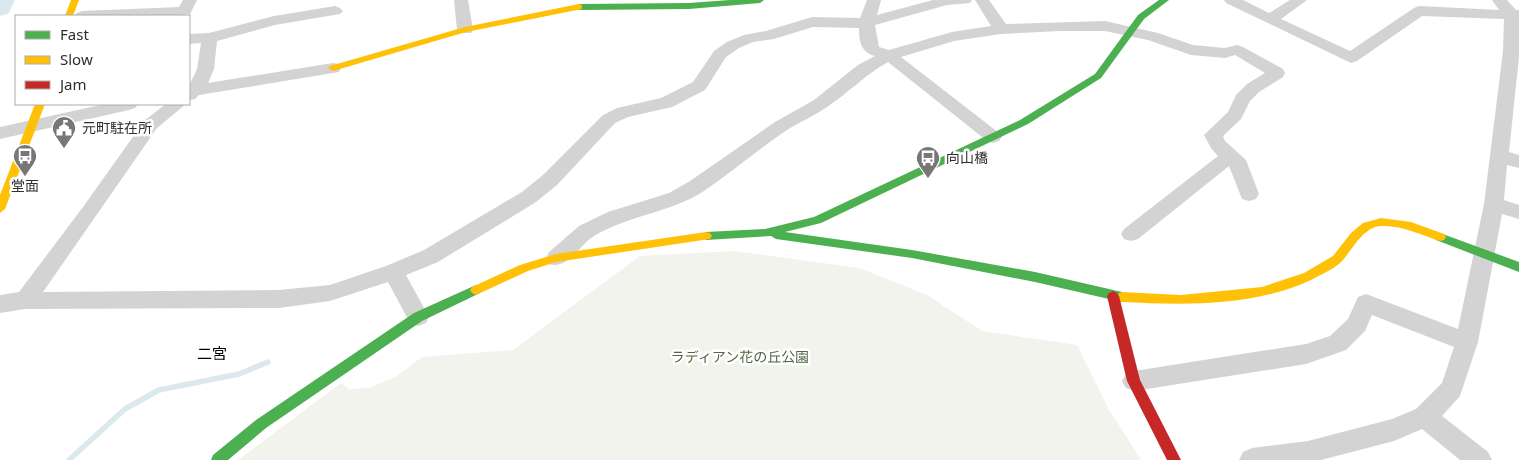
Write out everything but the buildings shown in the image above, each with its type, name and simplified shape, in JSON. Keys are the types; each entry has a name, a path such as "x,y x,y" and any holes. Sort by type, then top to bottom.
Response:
{"street":[{"path":"69,15 74,0"},
{"path":"460,0 465,30"},
{"path":"191,92 332,68 465,30 578,4 640,3 689,6 760,0"},
{"path":"874,0 866,23 867,39 872,50 889,55 992,137"},
{"path":"0,304 25,300 109,301 279,298 330,292 393,272 431,256 529,197 550,180 609,119 624,112 666,103 699,86 720,54 733,45 750,38 768,36 812,22 866,23 946,1 965,0"},
{"path":"982,0 1001,29"},
{"path":"765,233 817,220 1032,117 1098,76 1141,17 1165,0"},
{"path":"1231,0 1351,58 1419,12 1510,10 1514,68 1509,159 1494,204 1467,342 1452,389 1425,417 1394,430 1308,452 1252,460"},
{"path":"1270,19 1300,0"},
{"path":"97,15 185,9"},
{"path":"190,39 209,38 274,21 335,11"},
{"path":"556,258 586,231 615,218 676,198 697,186 781,126 820,104 864,69 889,55 952,38 1001,29 1104,26 1152,36 1191,50 1225,53 1237,50 1277,73 1253,88 1242,99 1234,115 1213,135 1218,144 1239,165 1249,194"},
{"path":"191,92 208,64 209,38"},
{"path":"0,209 40,105"},
{"path":"0,133 124,105"},
{"path":"25,300 90,212 151,124 176,105"},
{"path":"1131,234 1230,156"},
{"path":"1494,204 1519,212"},
{"path":"218,460 261,424 418,317 524,268 556,258 705,236 765,233 912,254 1035,277 1113,296 1180,300 1262,292 1308,276 1337,259 1355,236 1367,226 1381,222 1411,226 1519,267"},
{"path":"393,272 418,317"},
{"path":"1113,296 1134,381 1174,460"},
{"path":"1134,381 1306,354 1338,343 1357,325 1366,303 1467,342"},
{"path":"1425,417 1479,460"}],"green space":[{"name":"ラディアン花の丘公園","path":"734,251 859,268 927,295 982,331 1077,345 1108,408 1141,460 238,460 341,383 349,389 369,388 397,376 422,357 513,350 640,256"}],"waterway":[{"path":"0,9 4,0"},
{"path":"69,460 125,409 159,390 239,374 268,362"}],"traffic: fast":[{"path":"579,7 689,6 760,0"},
{"path":"706,236 765,233 817,220 1024,122 1098,76 1141,17 1165,0"},
{"path":"776,235 912,254 1035,277 1122,297"},
{"path":"1440,237 1519,267"},
{"path":"218,460 261,424 418,317 476,290"}],"traffic: slow":[{"path":"69,15 75,0"},
{"path":"333,68 465,30 579,7"},
{"path":"0,209 40,105"},
{"path":"1122,297 1181,300 1262,292 1308,276 1337,259 1355,236 1367,226 1381,222 1411,226 1440,237"},
{"path":"476,290 524,268 556,258 706,236"}],"traffic: jam":[{"path":"1113,296 1134,381 1174,460"}],"place":[{"name":"元町駐在所","path":"64,149"},
{"name":"堂面","path":"25,177"},
{"name":"向山橋","path":"928,179"}],"district":[{"name":"二宮","path":"212,354"}]}
